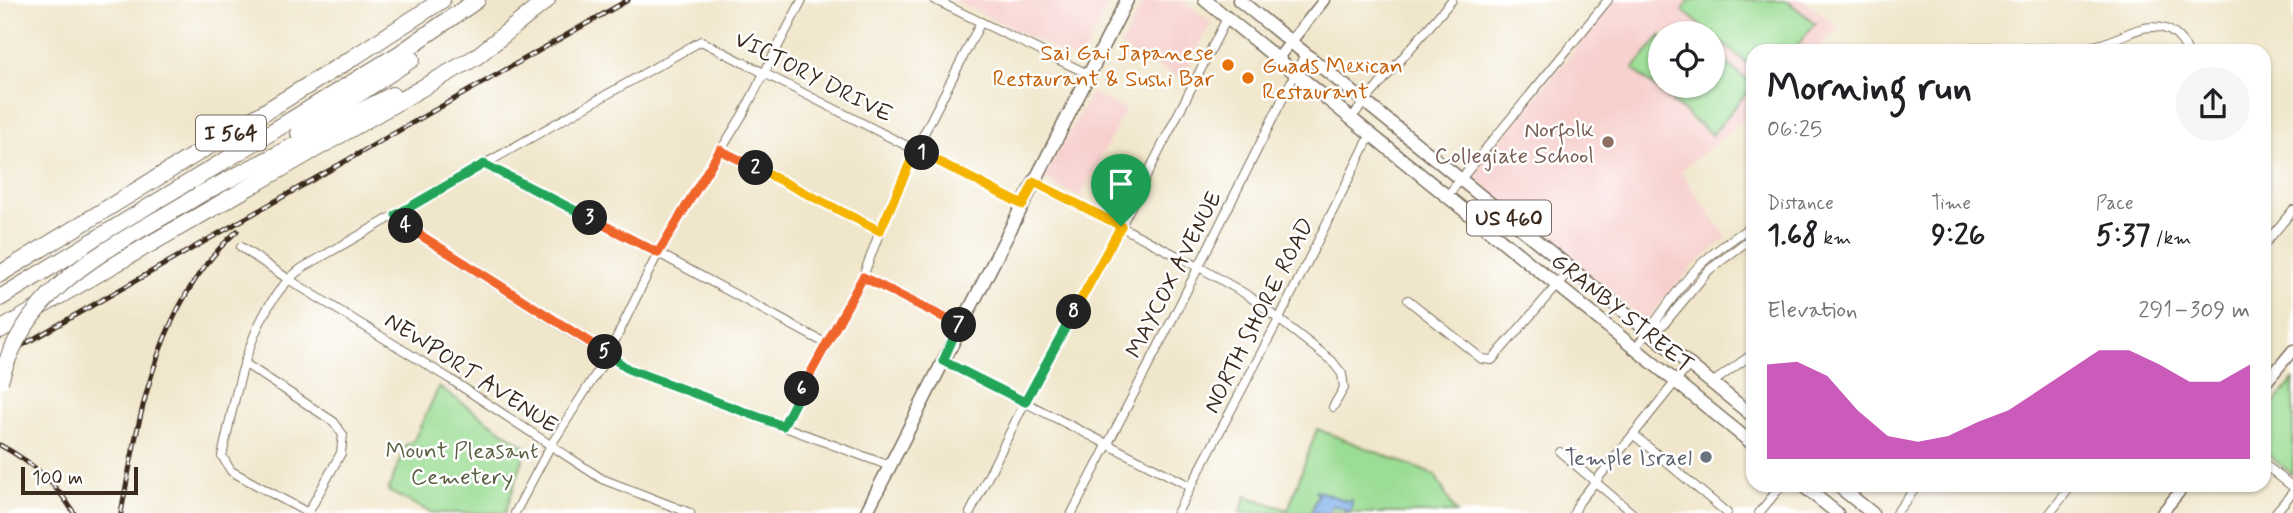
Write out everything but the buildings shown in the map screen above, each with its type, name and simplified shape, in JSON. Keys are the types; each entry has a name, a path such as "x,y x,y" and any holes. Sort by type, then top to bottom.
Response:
{"highway":[{"name":"I 564","path":"0,272 340,66 442,0"},
{"path":"0,298 399,54 477,0"},
{"path":"214,186 419,54 489,0"},
{"path":"0,330 476,57 543,2"},
{"path":"0,381 23,329 48,295 69,275 214,186 390,96 439,74 507,32"}],"main road":[{"path":"866,513 1127,0"},
{"name":"GRANBY STREET","path":"1205,0 1746,439"},
{"name":"GRANBY STREET","path":"1239,0 1746,411"},
{"path":"1811,492 1837,513"},
{"path":"1846,492 1872,513"}],"street":[{"path":"515,513 551,446 608,355 658,253 743,114 802,0"},
{"path":"935,0 1088,74"},
{"path":"1278,58 1324,0"},
{"path":"1351,118 1452,0"},
{"path":"1447,196 1608,0"},
{"path":"970,513 1025,402 1121,226 1227,18"},
{"path":"783,426 863,277 916,149 981,22"},
{"path":"2101,44 2152,26 2174,33 2183,44"},
{"name":"VICTORY DRIVE","path":"484,164 701,41 1023,205"},
{"name":"MAYCOX AVENUE","path":"1072,513 1306,52"},
{"name":"NORTH SHORE ROAD","path":"1177,513 1279,319 1371,134"},
{"path":"720,150 880,231"},
{"path":"244,363 334,422 343,435 341,453 308,513 231,471 222,456 244,363 262,321 288,279 302,268 484,164 827,344"},
{"path":"1034,182 1199,267 1249,296 1339,368 1344,388 1333,407"},
{"path":"2271,237 2293,210"},
{"path":"396,215 409,229 628,369 890,466"},
{"path":"1634,349 1649,332 1664,307 1701,264 1746,230"},
{"path":"1649,332 1664,324 1709,270 1746,242"},
{"name":"NEWPORT AVENUE","path":"241,247 602,479 690,513"},
{"path":"1408,300 1482,359 1492,360 1571,269"},
{"path":"863,277 961,326"},
{"path":"2271,376 2293,349"},
{"path":"1712,383 1746,359"},
{"path":"943,361 1190,486"},
{"path":"1574,513 1595,482 1689,365"},
{"path":"1634,435 1727,513"},
{"path":"1560,452 1632,513"},
{"path":"2271,470 2293,489 2275,513"},
{"path":"1759,513 1776,492"},
{"path":"1896,513 1912,492"},
{"path":"2050,513 2066,492"},
{"path":"2162,513 2179,492"}],"shaded area":[{"path":"954,0 1110,0 1080,62"},
{"path":"1145,0 1180,0 1212,22 1182,79 1120,47"},
{"name":"Norfolk Collegiate School","path":"1616,0 1804,0 1837,27 1823,44 1746,44 1746,119 1680,171 1727,238 1692,267 1647,319 1642,318 1473,178 1475,171"},
{"path":"1091,92 1125,110 1080,198 1044,179"}],"green space":[{"path":"1690,0 1786,0 1815,23 1798,44 1746,44 1746,62 1725,46 1725,21 1695,21 1682,10"},
{"path":"1648,51 1648,82 1633,69"},
{"path":"1725,62 1746,79 1746,94 1712,135 1668,98 1725,98"},
{"path":"2293,380 2293,475 2271,457 2271,408"},
{"name":"Mount Pleasant Cemetery","path":"439,387 527,448 505,513 432,513 388,491 405,446 414,440"},
{"path":"1317,429 1435,475 1456,513 1240,513 1246,496 1288,510"}],"water":[{"path":"1316,490 1347,501 1352,500 1352,509 1346,513 1345,509 1332,505 1329,513 1311,513 1318,494"}],"railway":[{"path":"0,358 628,0"},
{"path":"121,513 145,398 170,325 188,291 210,260 237,231"},
{"path":"0,445 42,474 74,513"}],"place":[{"name":"Sai Gai Japanese Restaurant & Sushi Bar","path":"1228,65"},
{"name":"Guads Mexican Restaurant","path":"1248,78"},
{"name":"Norfolk Collegiate School","path":"1608,142"},
{"name":"Temple Israel","path":"1706,457"}],"route":[{"path":"916,149 1023,205 1034,182 1121,226 1025,402 943,361 961,326 863,277 783,426 628,369 409,229 396,215 484,164 658,253 720,150 880,231 916,149"}]}
